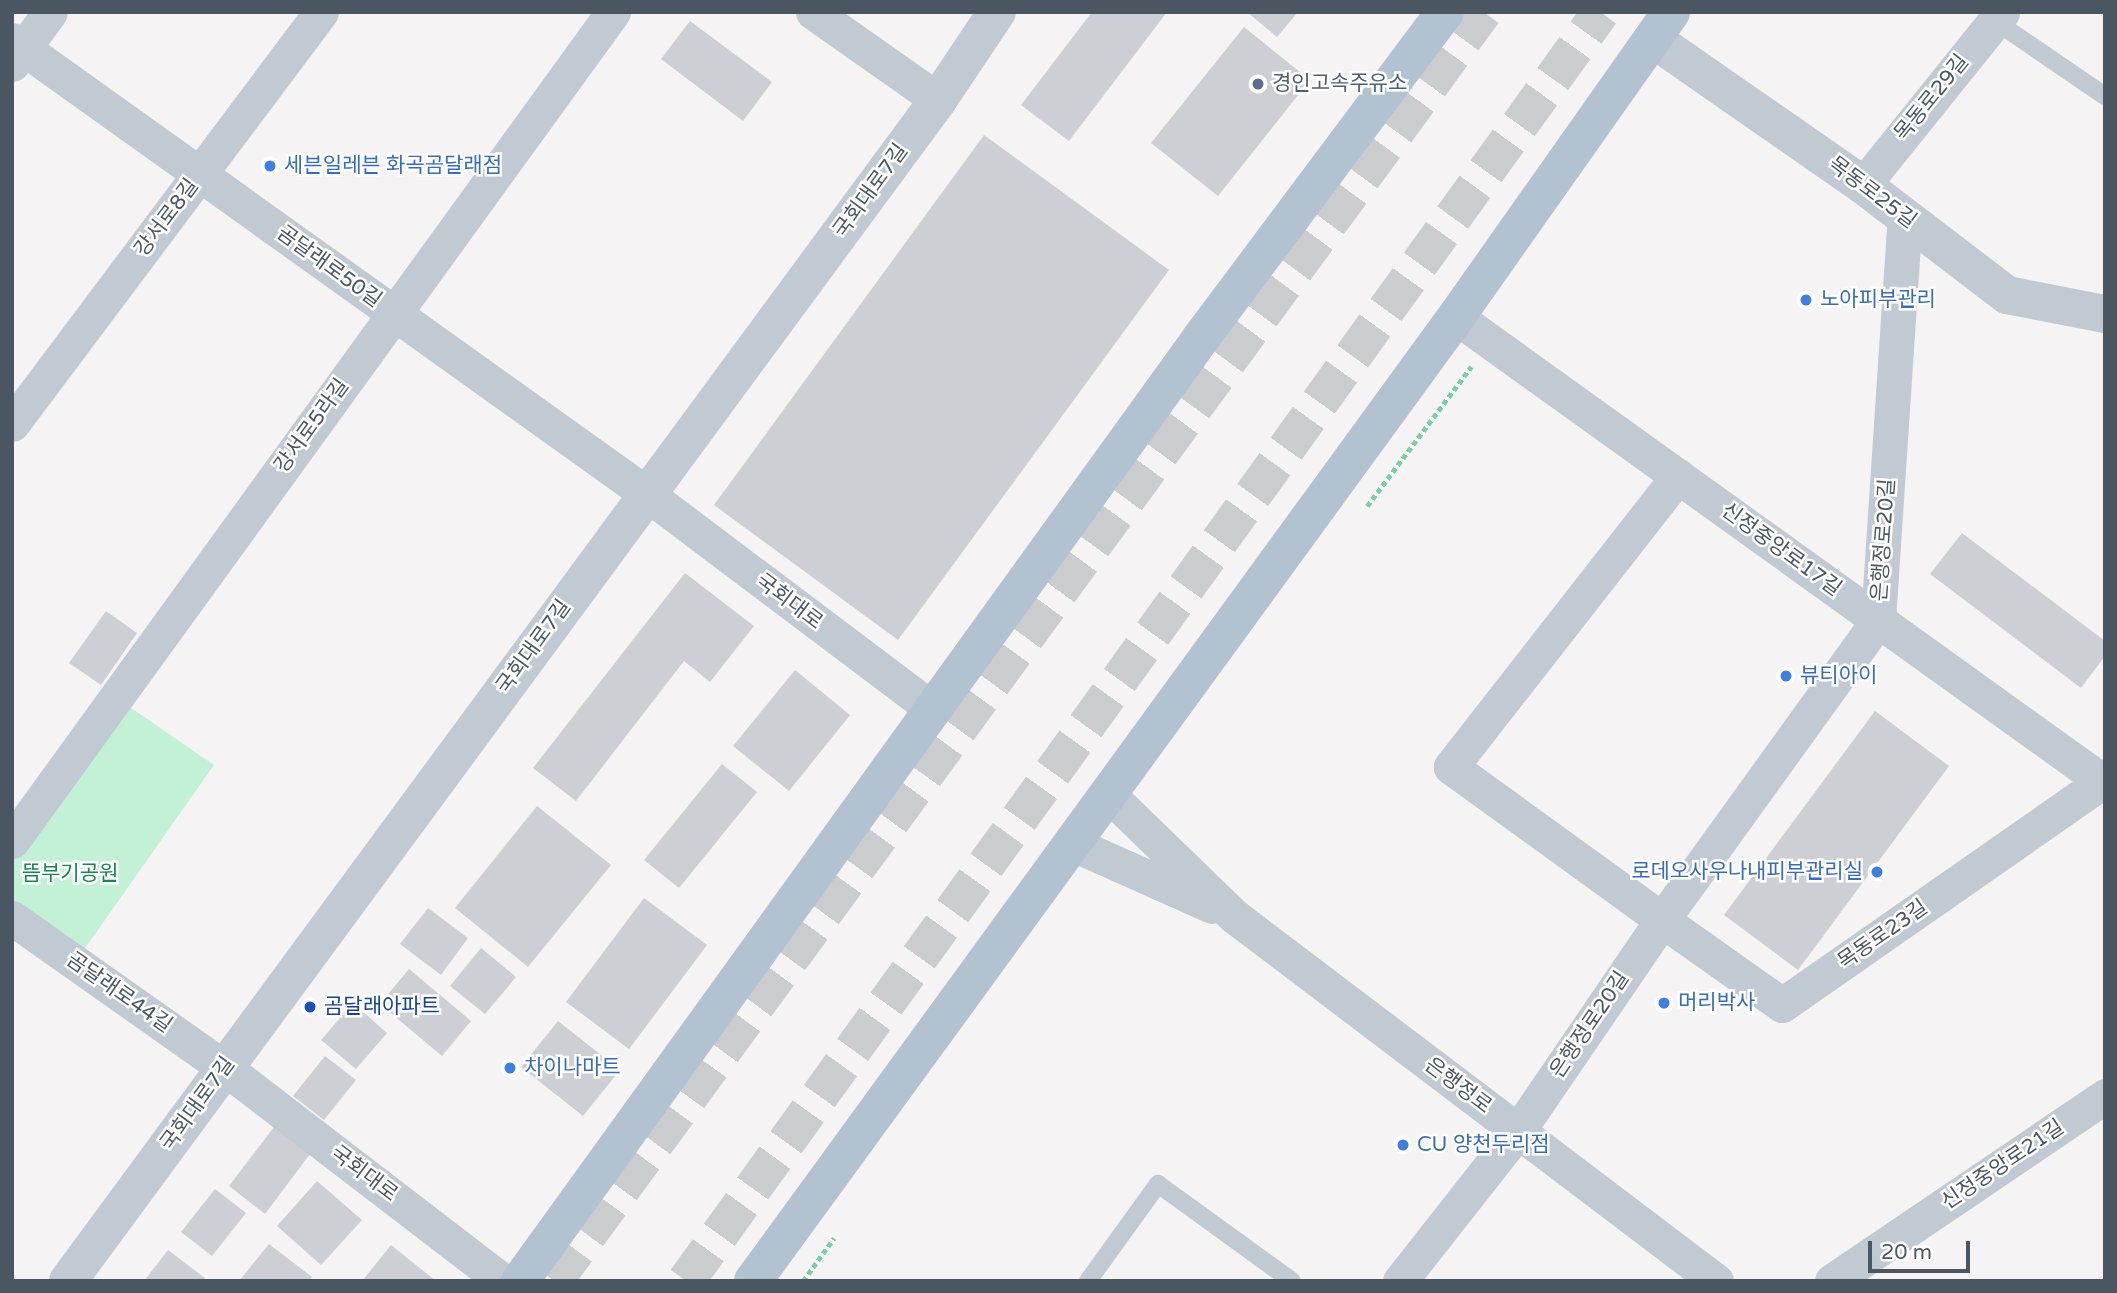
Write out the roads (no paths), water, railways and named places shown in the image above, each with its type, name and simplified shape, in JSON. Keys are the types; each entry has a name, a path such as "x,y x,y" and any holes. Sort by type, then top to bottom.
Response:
{"main road":[{"path":"520,1281 932,709 1445,12"},
{"path":"753,1281 1456,317 1664,21"}],"street":[{"path":"16,51 50,12"},
{"name":"강서로8길","path":"12,424 321,12"},
{"name":"강서로5라길","path":"12,841 614,12"},
{"path":"813,12 938,100"},
{"name":"국회대로7길","path":"68,1281 938,100 998,12"},
{"name":"목동로29길","path":"1863,185 1999,16"},
{"name":"목동로25길","path":"1664,21 1863,185 2007,295 2105,314"},
{"name":"곰달래로50길","path":"16,51 200,175 647,494"},
{"name":"은행정로20길","path":"1400,1281 1518,1131 1662,920 1878,620 1906,218"},
{"name":"신정중앙로17길","path":"1456,317 2104,782"},
{"path":"1662,920 1451,767 1678,476"},
{"name":"국회대로","path":"647,494 932,709"},
{"name":"목동로23길","path":"1662,920 1782,1005 2104,782"},
{"name":"은행정로","path":"1107,793 1234,916 1716,1281"},
{"name":"은행정로","path":"1071,844 1234,916"},
{"name":"곰달래로44길","path":"12,918 225,1068"},
{"name":"국회대로","path":"225,1068 503,1281"},
{"name":"신정중앙로21길","path":"1832,1281 2105,1096"}],"lane":[{"path":"1999,16 2105,96"},
{"path":"1088,1281 1158,1184 1292,1281"}],"tunnel":[{"path":"554,1281 1483,12"},
{"path":"686,1281 1601,12"}],"place":[{"name":"경인고속주유소","path":"1258,84"},
{"name":"세븐일레븐 화곡곰달래점","path":"270,166"},
{"name":"노아피부관리","path":"1806,300"},
{"name":"뷰티아이","path":"1786,676"},
{"name":"로데오사우나내피부관리실","path":"1877,872"},
{"name":"머리박사","path":"1664,1003"},
{"name":"곰달래아파트","path":"310,1007"},
{"name":"차이나마트","path":"510,1068"},
{"name":"CU 양천두리점","path":"1403,1145"}],"park label":[{"name":"뜸부기공원","path":"70,874"}]}
